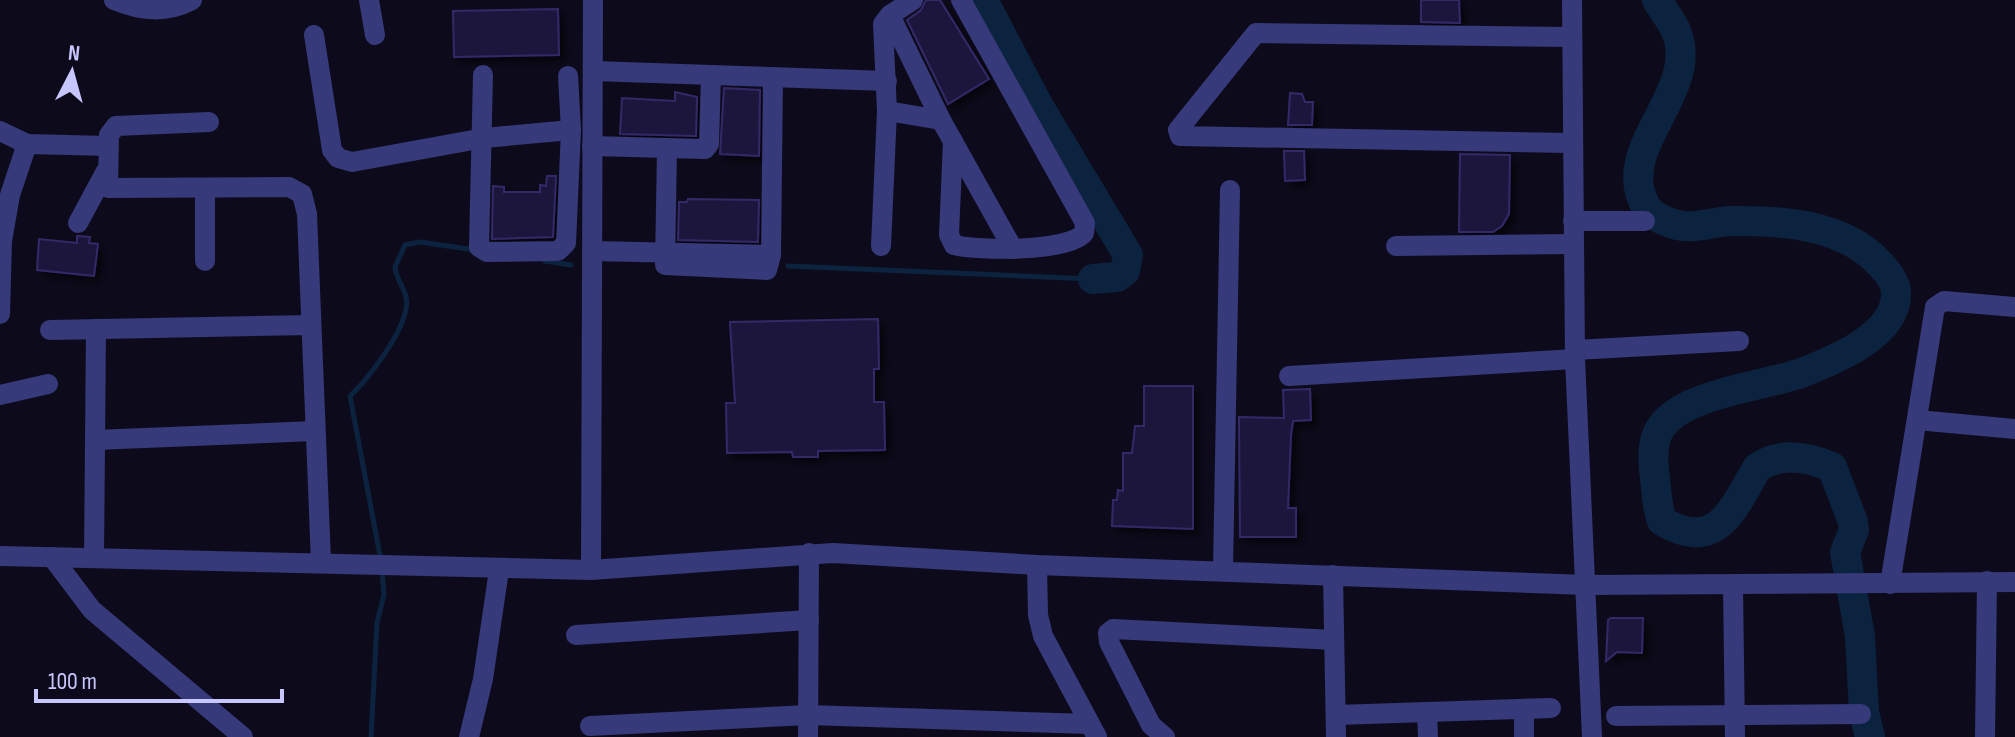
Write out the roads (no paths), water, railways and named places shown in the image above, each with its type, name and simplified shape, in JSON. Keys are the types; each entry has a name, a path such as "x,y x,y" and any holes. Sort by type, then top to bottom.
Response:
{"street":[{"path":"114,0 153,11 178,7 192,0"},
{"path":"369,0 375,35"},
{"path":"591,570 593,0"},
{"path":"881,246 887,111 883,24 890,15 913,0"},
{"path":"953,141 949,240 959,246 1013,249 1070,243 1084,233 1085,223 961,0"},
{"path":"1572,0 1575,354 1592,737"},
{"path":"890,15 941,120 1013,249"},
{"path":"1572,37 1256,33 1178,130 1180,136 1572,143"},
{"path":"314,35 332,150 338,158 352,162 484,138 571,130"},
{"path":"593,71 887,81"},
{"path":"483,75 484,138 479,238 482,250 563,249 571,130 568,76"},
{"path":"568,164 592,155 705,149 709,144 711,75"},
{"path":"592,251 771,255 773,77"},
{"path":"887,111 901,116 941,120"},
{"path":"209,122 116,126 109,135 108,188 113,191 289,187 302,194 307,214 321,562"},
{"path":"0,131 27,144 108,146"},
{"path":"0,314 5,219 27,144"},
{"path":"664,252 667,149"},
{"path":"78,223 108,168"},
{"path":"205,189 205,261"},
{"path":"1223,569 1230,190"},
{"path":"1573,221 1645,221"},
{"path":"1396,246 1574,244"},
{"path":"1881,584 1917,420 1935,307 1944,301 2015,307"},
{"path":"50,330 311,325"},
{"path":"94,558 96,329"},
{"path":"1289,376 1739,341"},
{"path":"0,395 48,384"},
{"path":"1917,420 2015,429"},
{"path":"95,440 315,431"},
{"path":"3,553 52,557 423,564 499,570 591,570 809,553 1037,565 1223,569 1587,585 2015,582"},
{"path":"808,737 809,553"},
{"path":"52,557 92,610 116,633 243,737"},
{"path":"1037,565 1038,615 1043,636 1093,730"},
{"path":"469,737 483,679 499,570"},
{"path":"1333,575 1336,737"},
{"path":"1985,737 1987,581"},
{"path":"1733,586 1735,737"},
{"path":"576,635 809,620"},
{"path":"1165,737 1151,725 1109,642 1108,633 1113,629 1334,640"},
{"path":"1336,715 1551,708"},
{"path":"1524,709 1524,737"},
{"path":"1427,712 1428,737"},
{"path":"1616,716 1861,714"},
{"path":"590,726 808,715 1093,730"}],"waterway":[{"path":"983,0 1038,105 1128,255 1125,271 1117,277 1093,279"},
{"path":"1657,0 1676,31 1681,54 1677,77 1640,164 1639,186 1647,208 1663,220 1684,226 1732,221 1771,222 1811,227 1830,233 1864,250 1884,269 1896,289 1894,308 1886,321 1862,344 1801,373 1720,394 1680,410 1665,422 1656,437 1653,453 1662,521 1681,530 1697,532 1710,530 1721,522 1740,498 1757,468 1766,463 1794,457 1832,467 1853,522 1854,530 1845,552 1860,636 1864,712 1870,737"},
{"path":"381,561 350,396 387,350 402,321 406,297 395,267 405,245 420,242 475,250"},
{"path":"545,261 571,265"},
{"path":"788,266 1093,279"},
{"path":"371,737 377,623 384,594 382,571"}]}
